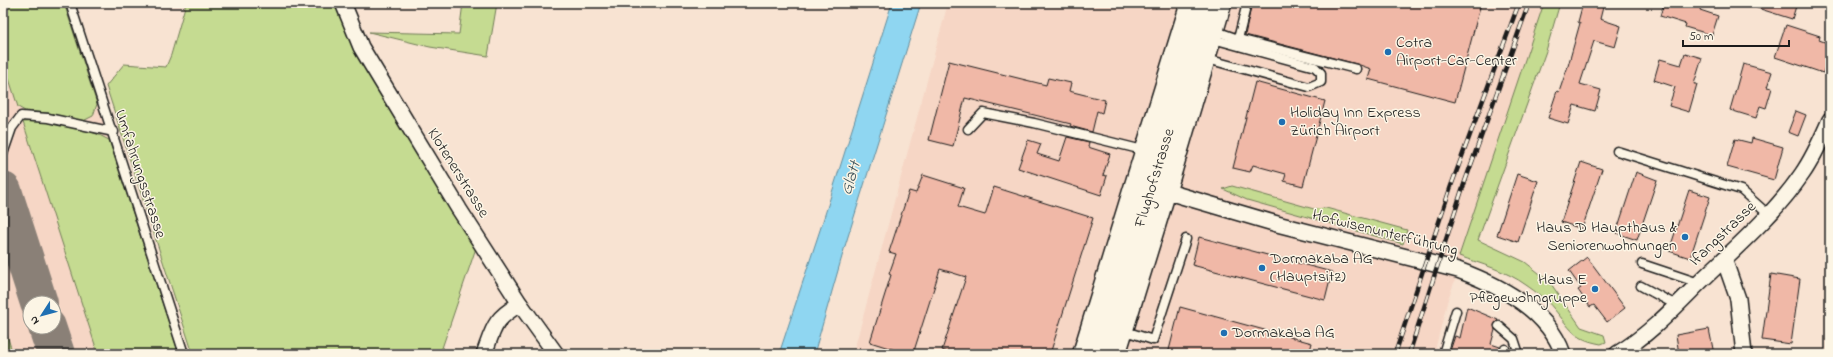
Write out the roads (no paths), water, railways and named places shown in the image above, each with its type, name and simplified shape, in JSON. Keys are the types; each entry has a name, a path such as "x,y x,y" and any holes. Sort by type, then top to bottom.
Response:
{"main road":[{"name":"Flughofstrasse","path":"1084,354 1148,151 1192,3"},
{"name":"Flughofstrasse","path":"1101,354 1210,3"}],"street":[{"name":"Klotenerstrasse","path":"343,3 361,47 372,67 459,209 520,304 556,354"},
{"path":"1118,354 1224,3"},
{"name":"Ifangstrasse","path":"1617,354 1634,344 1676,306 1769,215 1802,174 1819,146 1830,120"},
{"name":"Hofwisenunterführung","path":"1168,192 1284,226 1458,270 1484,280 1508,293 1538,315 1554,335 1563,354"},
{"path":"1724,259 1738,299 1744,354"},
{"path":"484,354 494,324 508,310 520,304"}],"lane":[{"name":"Umfahrungsstrasse","path":"70,3 114,132 184,354"},
{"path":"1238,39 1247,3"},
{"path":"1214,35 1238,39 1356,69"},
{"path":"1207,59 1309,86 1321,82 1321,73 1315,67 1214,35"},
{"path":"968,129 983,113 1034,123 1148,151"},
{"path":"3,154 12,128 21,116 48,118 114,132"},
{"path":"1617,150 1741,190 1769,215"},
{"path":"1125,331 1153,340 1186,239"},
{"path":"1642,264 1699,283"},
{"path":"1641,286 1676,306"},
{"path":"1443,354 1456,311"},
{"path":"1499,326 1514,339 1518,354"}],"water":[{"name":"Glatt","path":"892,3 921,3 845,246 814,354 779,354 822,224"}],"railway":[{"path":"1395,354 1451,186 1519,3"},
{"path":"1409,354 1462,190 1529,3"}],"place":[{"name":"Cotra Airport-Car-Center","path":"1388,52"},
{"name":"Holiday Inn Express Zürich Airport","path":"1282,122"},
{"name":"Haus D Haupthaus & Seniorenwohnungen","path":"1685,237"},
{"name":"Dormakaba AG (Hauptsitz)","path":"1262,268"},
{"name":"Haus E Pflegewohngruppe","path":"1595,289"},
{"name":"Dormakaba AG","path":"1224,333"}]}
